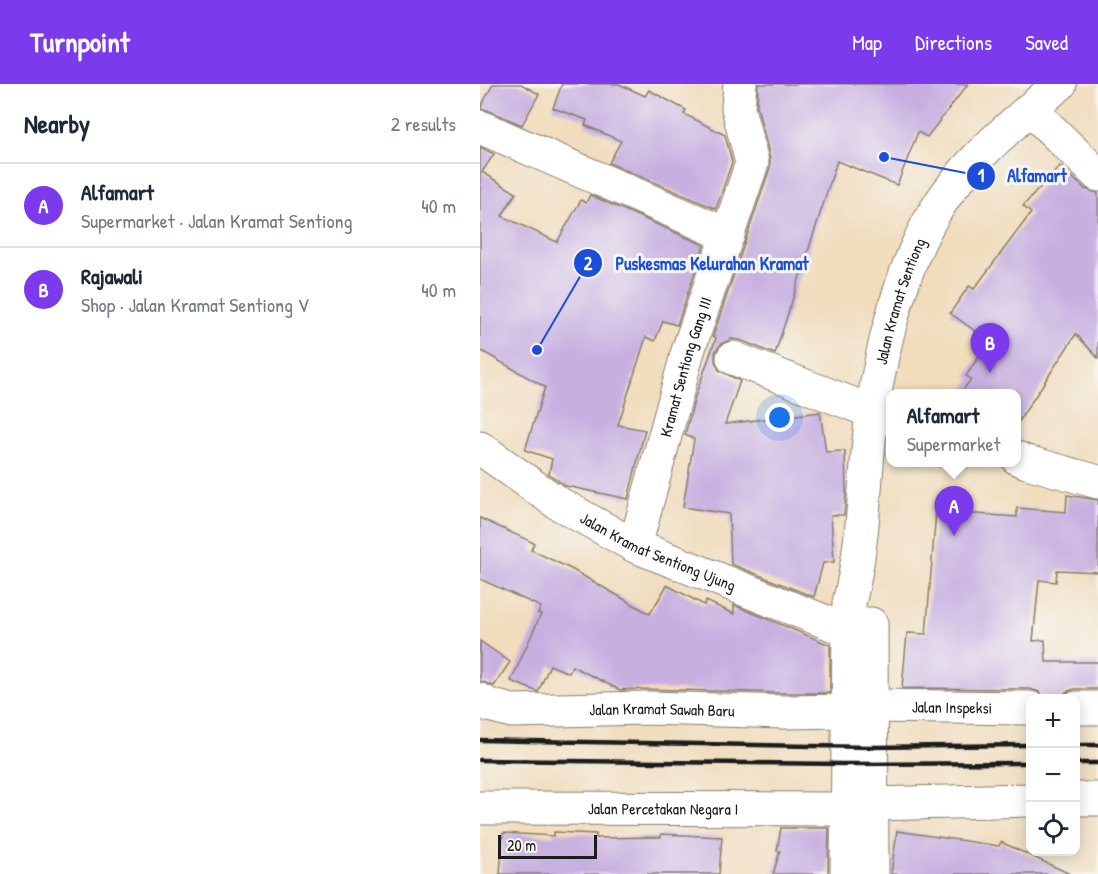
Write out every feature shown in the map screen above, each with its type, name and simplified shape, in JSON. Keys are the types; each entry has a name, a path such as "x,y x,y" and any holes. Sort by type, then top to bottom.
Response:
{"street":[{"name":"Kramat Sentiong Gang III","path":"635,546 688,351 752,163 738,108 740,84"},
{"name":"Jalan Kramat Sentiong","path":"860,709 849,631 849,603 856,575 882,414 893,312 914,255 936,210 968,168 1060,84"},
{"path":"1030,109 1098,176"},
{"path":"480,127 728,235"},
{"path":"733,358 882,414"},
{"name":"Jalan Kramat Sentiong Ujung","path":"480,448 556,502 635,546 849,631"},
{"path":"1021,460 1098,482"},
{"name":"Jalan Kramat Sentiong","path":"847,874 859,806 860,709 871,607 856,575"},
{"name":"Jalan Kramat Sawah Baru","path":"480,700 489,705 512,711 647,708 786,712 860,709"},
{"name":"Jalan Inspeksi","path":"860,709 1026,708"},
{"path":"1080,708 1098,708"},
{"path":"1080,799 1098,799"},
{"name":"Jalan Percetakan Negara I","path":"480,808 859,806 1026,800"},
{"name":"Jalan Kramat Sentiong","path":"859,806 872,874"}],"building":[{"path":"493,84 521,84 539,94 522,125 480,109"},
{"path":"562,84 619,84 645,96 649,90 686,110 684,114 725,135 732,162 716,209 609,163 621,141 585,125 587,120 553,108"},
{"path":"758,84 968,84 927,137 918,132 897,185 837,161 775,354 740,340 731,339 721,344 715,352 715,361 719,370 740,381 725,424 820,412 826,452 845,451 844,515 831,515 834,562 823,563 814,597 731,564 729,514 683,507 694,439 685,435 695,397 716,338 713,336 770,168 770,158 757,106"},
{"path":"480,147 494,154 482,172 516,193 502,216 557,242 581,200 586,203 590,195 704,245 677,325 663,321 655,341 646,337 618,425 645,430 628,499 566,486 549,474 552,459 525,450 545,387 480,350"},
{"path":"1060,166 1085,189 1098,193 1098,358 1076,334 1021,418 1021,389 964,389 971,379 966,376 989,341 950,313 969,286 974,289 1031,213 1023,206"},
{"path":"1067,495 1098,500 1098,572 1057,570 1056,582 1039,580 1033,641 1045,640 1046,662 1098,662 1098,689 1075,689 1064,694 1041,694 1030,689 902,688 907,633 926,634 936,511 1017,517 1017,508 1066,512"},
{"path":"480,518 534,543 531,550 571,569 650,614 667,585 704,605 706,601 734,614 734,605 830,645 830,693 637,688 620,690 572,666 569,673 550,665 538,692 511,681 541,614 538,613 541,607 480,579"},
{"path":"480,641 510,662 494,686 480,681"},
{"path":"781,828 829,828 828,874 773,874 780,851 777,851"},
{"path":"897,831 999,846 1001,842 1026,854 1026,856 1031,856 1070,874 891,874"},
{"path":"554,832 596,834 596,838 661,837 661,834 722,837 719,874 500,874 503,833 554,836"}],"railway":[{"path":"480,740 871,747 1026,745"},
{"path":"1080,745 1098,745"},
{"path":"480,760 848,764 1026,763"},
{"path":"1080,763 1098,763"}],"place":[{"name":"Alfamart","path":"884,157"},
{"name":"Puskesmas Kelurahan Kramat","path":"537,350"},
{"name":"Rajawali","path":"990,373"},
{"name":"Alfamart","path":"954,536"}]}
